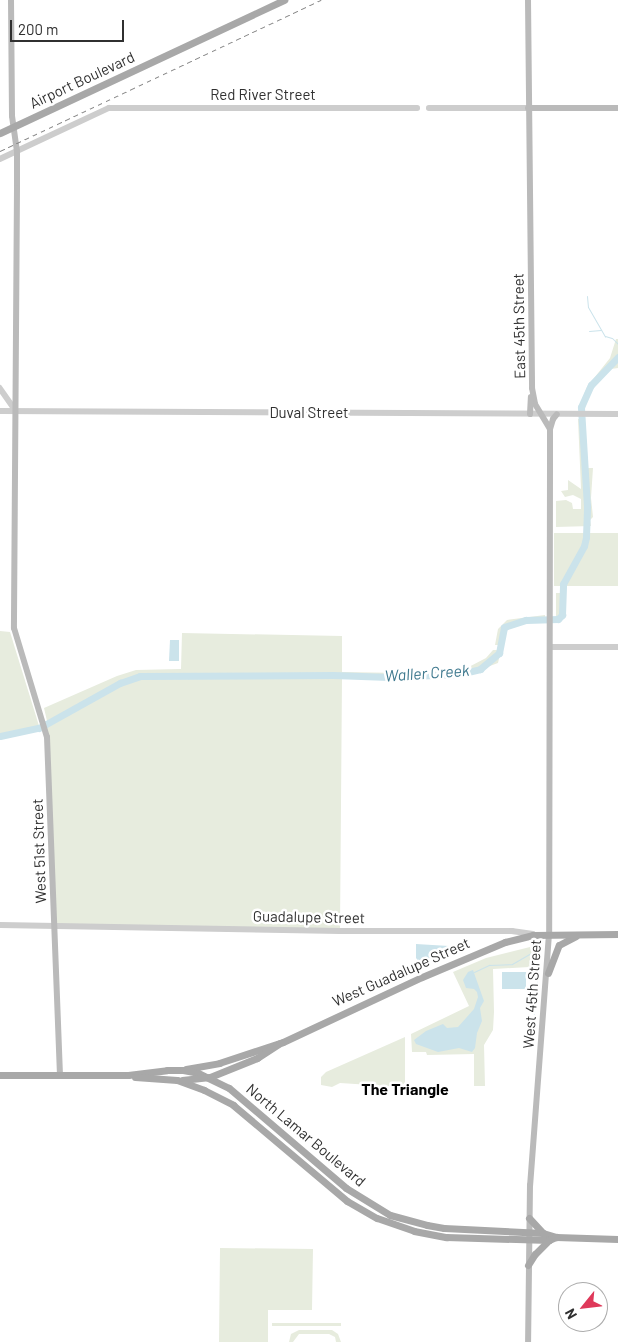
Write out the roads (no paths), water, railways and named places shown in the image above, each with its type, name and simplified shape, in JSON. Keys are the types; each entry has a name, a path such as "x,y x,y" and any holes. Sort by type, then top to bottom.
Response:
{"main road":[{"name":"West 51st Street","path":"11,0 13,127 17,151 15,632 45,730 60,1075"},
{"name":"Airport Boulevard","path":"0,133 284,0"},
{"name":"East 45th Street","path":"528,0 532,394 550,429"},
{"path":"528,108 618,108"},
{"path":"530,414 532,394"},
{"path":"550,647 550,429 553,419 557,414"},
{"name":"West 45th Street","path":"528,1342 529,1218 548,973 550,647"},
{"path":"548,973 560,945 568,939 582,934"},
{"name":"Guadalupe Street","path":"533,935 618,934"},
{"name":"West Guadalupe Street","path":"183,1070 219,1063 282,1042 486,949 533,935"},
{"name":"West Guadalupe Street","path":"177,1080 210,1078 272,1050 282,1042"},
{"name":"North Lamar Boulevard","path":"0,1075 128,1075 183,1070 210,1078 229,1088 332,1178 361,1199 390,1214 427,1225 459,1229 552,1238 618,1239"},
{"path":"229,1088 227,1075 230,1070"},
{"name":"North Lamar Boulevard","path":"128,1075 177,1080 219,1097 247,1115 335,1192 377,1218 414,1231 446,1237 529,1236 543,1233 552,1238"},
{"path":"247,1115 252,1114 271,1124"},
{"path":"356,1206 361,1199"},
{"path":"529,1218 543,1233"},
{"path":"414,1231 427,1225"},
{"path":"528,1265 535,1254 552,1238"}],"street":[{"name":"Red River Street","path":"17,151 109,108 417,108"},
{"path":"429,108 528,108"},
{"path":"0,159 17,151"},
{"path":"0,388 16,411"},
{"name":"Duval Street","path":"0,411 618,414"},
{"path":"550,647 618,647"},
{"name":"Guadalupe Street","path":"0,926 54,925 406,932 512,931 533,935"}],"water":[{"path":"170,640 179,640 179,661 169,661"},
{"path":"416,944 449,946 449,948 420,963 416,958"},
{"path":"473,970 484,1001 480,1008 482,1021 477,1033 475,1048 472,1052 459,1048 438,1052 416,1044 414,1040 426,1031 443,1024 447,1028 458,1027 474,1009 478,997 477,992 474,989 466,988 463,980 468,972"},
{"path":"502,972 526,972 526,989 502,989"}],"waterway":[{"path":"587,296 588,307 605,336 612,338 618,344"},
{"path":"589,331 601,330"},
{"name":"Waller Creek","path":"0,736 39,728 120,683 140,676 333,675 389,677 459,674 480,669 499,653 504,627 526,620 558,619 562,615 563,584 584,546 586,537 587,506 581,407 591,385 618,357"},
{"path":"474,972 489,965 512,964 531,953"},
{"path":"530,954 538,969 536,990"},
{"path":"532,1029 536,996"}],"railway":[{"path":"0,151 321,0"}],"district":[{"name":"The Triangle","path":"405,1089"}]}
